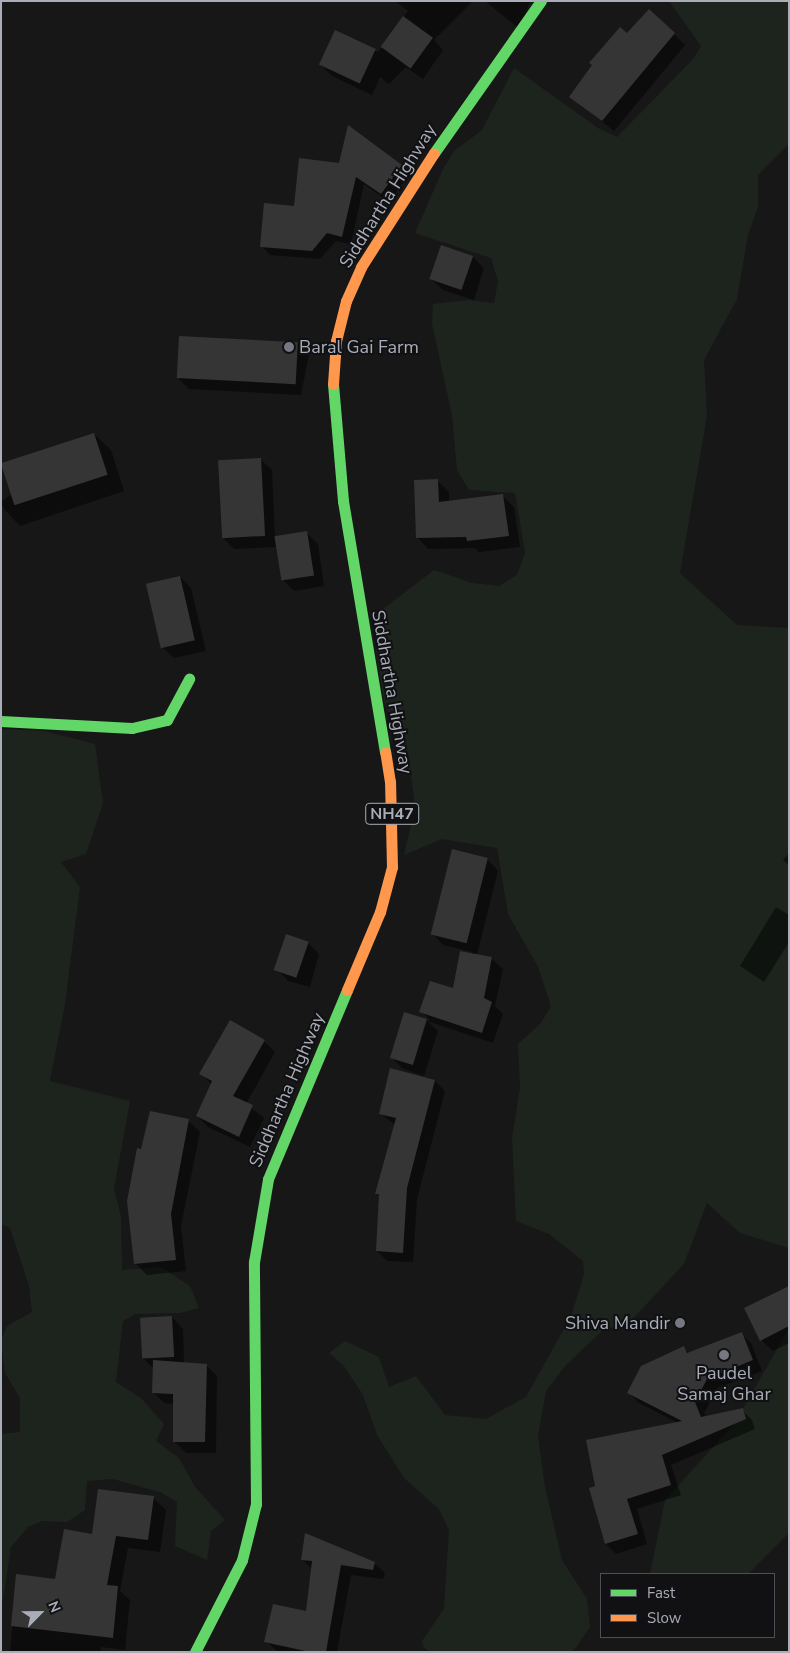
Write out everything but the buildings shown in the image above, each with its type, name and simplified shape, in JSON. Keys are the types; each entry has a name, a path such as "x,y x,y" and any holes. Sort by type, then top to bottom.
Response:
{"main road":[{"name":"Siddhartha Highway","path":"195,1652 242,1560 256,1504 254,1262 268,1179 380,912 392,866 390,782 343,501 333,382 336,341 346,301 361,267 444,138 541,1"},
{"path":"1,721 132,728 167,720 189,679"}],"shaded area":[{"path":"669,1 789,1 789,144 758,175 758,207 748,235 737,299 704,360 707,416 680,573 737,625 789,628 789,1248 740,1233 707,1203 684,1264 628,1324 604,1329 566,1365 546,1391 538,1436 545,1487 562,1560 587,1599 590,1627 577,1646 571,1652 431,1652 423,1647 422,1641 444,1609 449,1530 439,1509 404,1478 377,1435 363,1395 344,1366 329,1353 345,1341 379,1357 389,1387 416,1376 445,1415 486,1419 526,1397 571,1316 584,1274 583,1261 549,1234 516,1221 512,1138 520,1088 518,1044 541,1023 551,1006 538,967 508,914 497,848 442,839 404,855 415,808 411,775 384,701 376,650 378,613 434,570 472,583 499,586 517,575 525,553 515,493 469,490 457,470 452,415 432,324 433,304 469,300 494,303 498,281 491,258 415,233 443,169 454,151 482,130 514,68 598,128 617,137 694,58 701,46"},
{"path":"1,729 44,731 95,744 103,803 86,854 61,862 80,887 65,1004 50,1081 130,1101 114,1189 121,1216 122,1270 161,1267 190,1286 199,1308 180,1313 135,1314 123,1321 116,1382 142,1399 164,1424 156,1441 179,1458 195,1487 225,1520 211,1531 207,1560 175,1546 177,1502 162,1493 113,1479 87,1481 85,1510 67,1522 42,1521 28,1527 11,1547 1,1612 1,1434 20,1432 20,1398 5,1373 1,1340 7,1326 32,1312 29,1286 10,1228 1,1224"},
{"path":"789,1328 789,1533 749,1573 650,1573 665,1500 735,1423"}],"traffic: fast":[{"path":"434,153 541,1"},
{"path":"333,384 343,501 385,752"},
{"path":"1,721 132,728 167,720 189,679"},
{"path":"195,1652 242,1560 256,1504 254,1262 268,1179 347,990"}],"traffic: slow":[{"path":"333,384 336,341 346,301 361,267 434,153"},
{"path":"347,990 380,912 392,867 390,782 385,752"}],"place":[{"name":"Baral Gai Farm","path":"289,347"},
{"name":"Shiva Mandir","path":"680,1323"},
{"name":"Paudel Samaj Ghar","path":"724,1355"}]}
